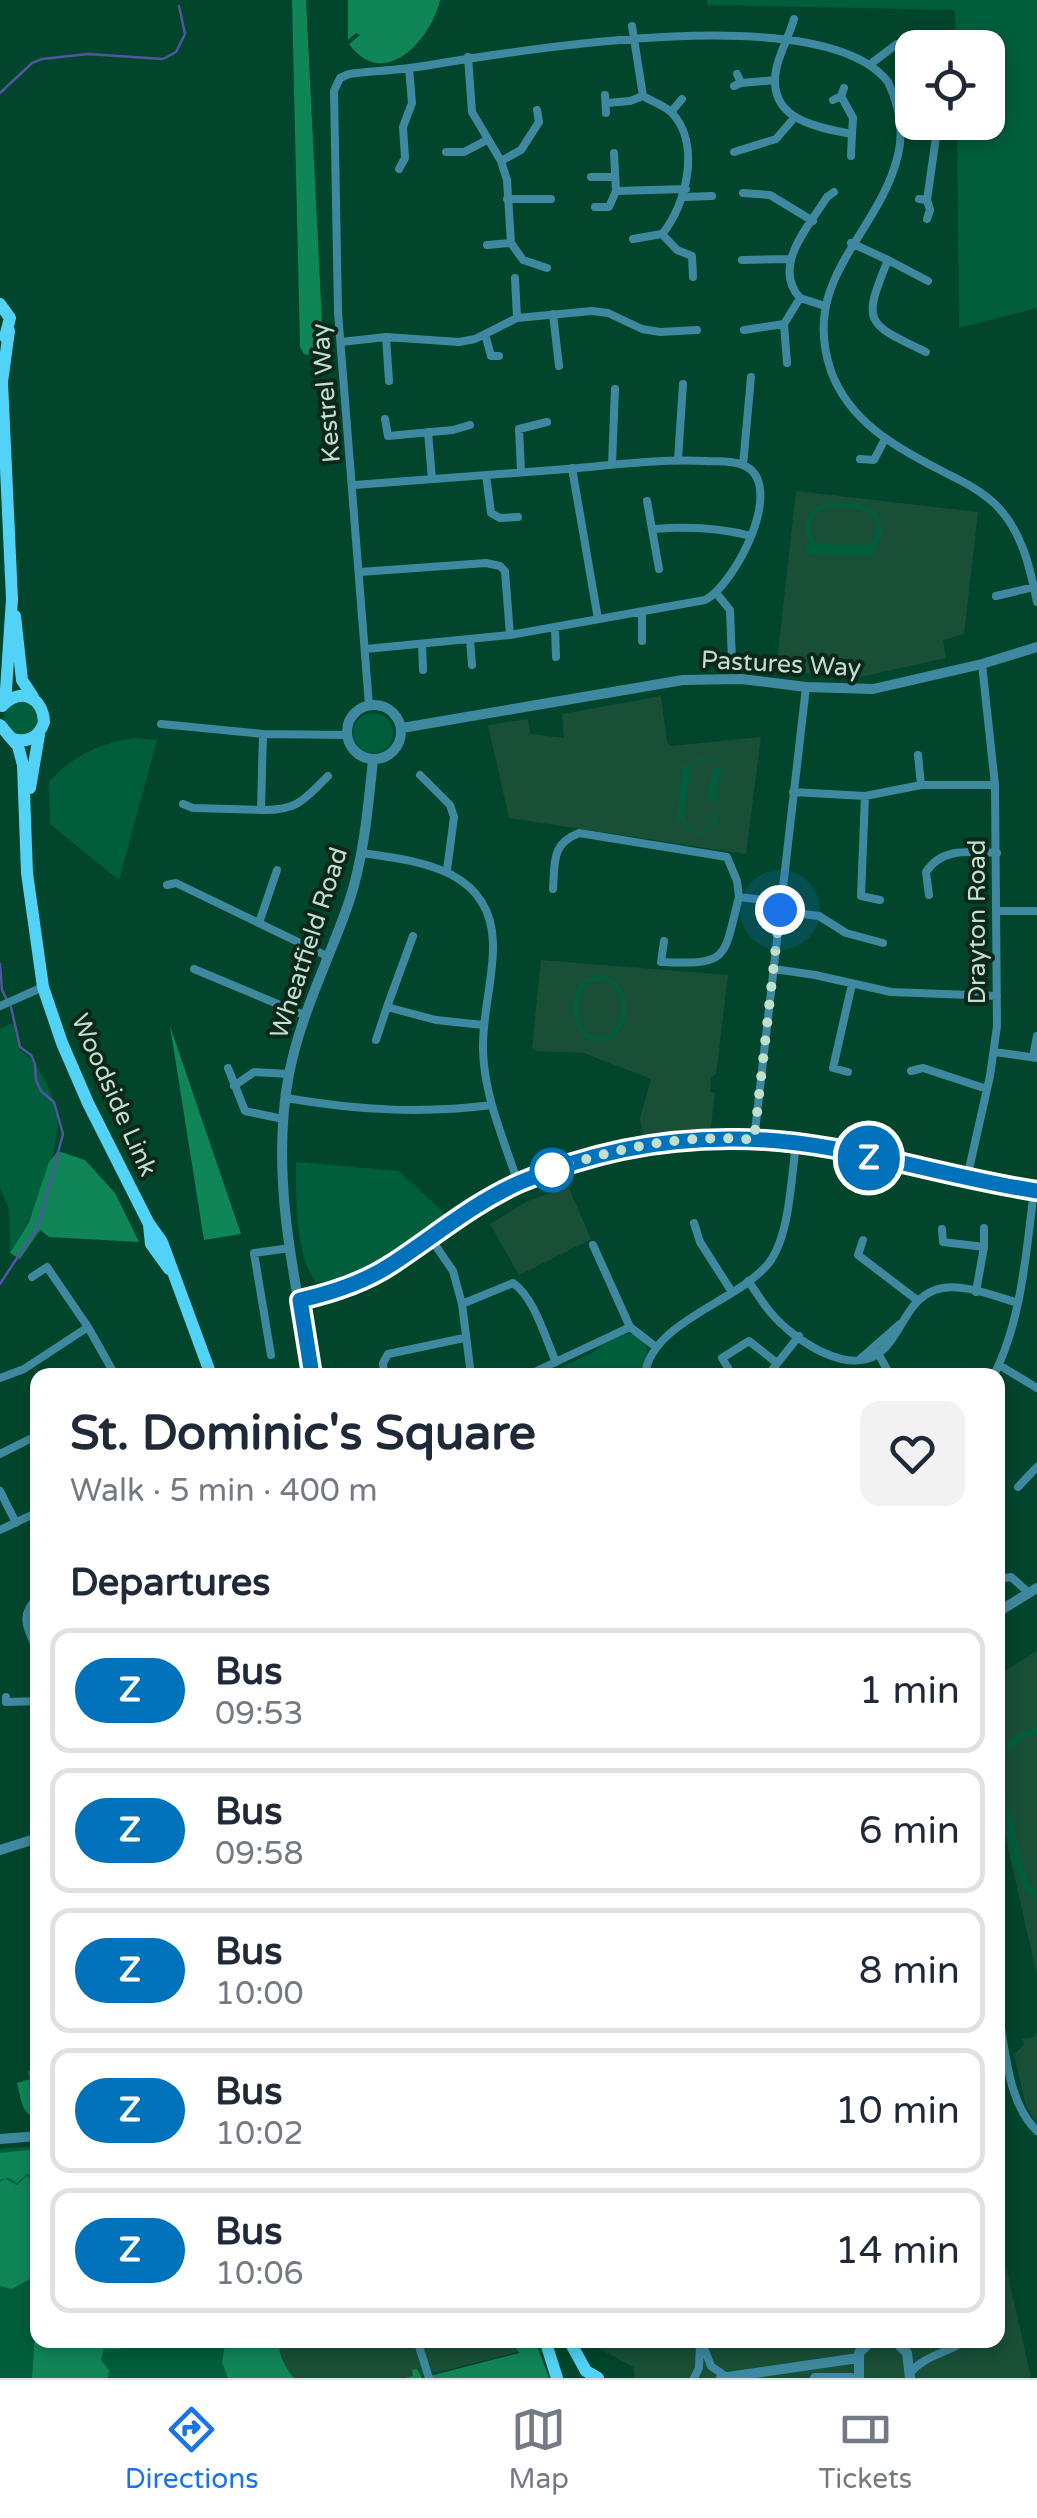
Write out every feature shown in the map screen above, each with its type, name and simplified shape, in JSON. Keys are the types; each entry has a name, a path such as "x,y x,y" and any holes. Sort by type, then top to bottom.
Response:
{"main road":[{"path":"0,304 10,318 4,336"},
{"name":"Woodside Link","path":"4,336 1,380 12,599 22,680 43,709 25,820"},
{"name":"Woodside Link","path":"1,708 6,690 12,599"},
{"name":"Woodside Link","path":"1,708 17,695 35,699"},
{"name":"Woodside Link","path":"0,725 21,757 29,901 42,987 70,1063 148,1222 151,1244 170,1270 208,1368"},
{"path":"11,738 32,738 42,728"},
{"path":"548,2348 557,2378"},
{"path":"573,2348 586,2371 598,2378"}],"street":[{"path":"775,16 810,24"},
{"path":"794,19 775,80 780,102 794,118 852,134"},
{"path":"615,28 651,23"},
{"path":"632,26 643,96"},
{"path":"399,169 409,158 403,127 412,103 409,68 587,32"},
{"path":"852,45 873,62 895,97"},
{"path":"873,62 895,46"},
{"path":"468,57 472,112 501,161 507,180 511,243 520,263 547,268"},
{"name":"Kestrel Way","path":"370,705 341,342 334,94 340,78 349,74 409,68"},
{"path":"737,81 775,80"},
{"path":"839,95 852,118 852,156"},
{"path":"606,104 630,102 643,96"},
{"path":"643,96 671,112 685,141 688,162 676,217 662,234 638,239 644,250"},
{"path":"671,112 682,98"},
{"path":"501,161 522,150 539,122 537,110"},
{"path":"734,152 778,143 794,118"},
{"path":"446,152 464,152 488,140"},
{"path":"899,140 898,156 836,272 825,306 824,342 831,371 859,417 885,439 967,482 998,506 1025,550 1037,602"},
{"path":"927,219 930,210 923,200 935,140"},
{"path":"595,207 609,207 616,191 614,153"},
{"path":"591,178 615,177"},
{"path":"616,191 712,196"},
{"path":"825,306 800,298 788,276 789,259 827,197 834,192"},
{"path":"743,193 770,195 813,221"},
{"path":"507,199 551,199"},
{"path":"662,234 677,250 697,257 693,277"},
{"path":"487,245 511,243"},
{"path":"852,243 928,281"},
{"path":"742,260 789,259"},
{"path":"888,260 870,303 873,320 884,332 926,352"},
{"path":"515,278 517,318"},
{"path":"787,363 784,324 800,298"},
{"path":"341,342 386,337 459,342 517,318 608,312 642,329 697,330"},
{"path":"553,314 559,366"},
{"path":"744,330 784,324"},
{"path":"486,334 490,356 499,356"},
{"path":"386,337 389,381"},
{"path":"742,465 751,377"},
{"path":"678,460 683,384"},
{"path":"612,464 615,389"},
{"path":"385,420 388,436 470,425"},
{"path":"520,471 519,429 546,422"},
{"path":"428,432 432,479"},
{"path":"874,460 885,439"},
{"path":"860,459 874,460 883,469"},
{"path":"354,485 678,460 742,465 756,476 759,484 751,536 740,562 717,594 692,604 510,634 366,648"},
{"path":"572,468 598,619"},
{"path":"486,474 491,514 518,517"},
{"path":"646,501 659,568"},
{"path":"654,530 690,526 751,536"},
{"path":"360,572 486,563 500,566 505,570 510,634"},
{"path":"996,596 1034,587"},
{"path":"717,594 730,610 732,660"},
{"path":"642,612 642,641"},
{"path":"555,627 556,657"},
{"path":"470,640 472,665"},
{"path":"422,644 423,670"},
{"name":"Pastures Way","path":"402,728 684,680 741,678 873,689 1037,647"},
{"name":"Drayton Road","path":"967,1178 995,1052 997,996 995,785 982,664"},
{"path":"754,1140 806,686"},
{"path":"370,705 387,707 402,728 395,751 372,760 358,754 347,734 350,719 370,705"},
{"path":"161,724 263,734 347,734"},
{"path":"261,810 263,734"},
{"path":"918,755 921,784"},
{"name":"Wheatfield Road","path":"311,1368 282,1186 283,1118 304,1015 350,900 362,853 372,760"},
{"path":"183,804 193,808 284,810 300,804 328,776"},
{"path":"420,776 450,805 454,817 447,870"},
{"path":"794,792 865,796 921,784 995,785"},
{"path":"865,796 861,896 880,900"},
{"path":"552,889 557,850 564,838 579,833 727,857 737,881 738,896 726,949 717,959 704,964 661,962 664,941"},
{"path":"362,853 447,870 466,884 482,904 493,943 484,1024 486,1078 518,1183"},
{"path":"929,895 926,872 934,858 952,853 997,853"},
{"path":"259,923 278,870"},
{"path":"167,884 176,884 327,956"},
{"path":"738,896 819,916 846,933 883,942"},
{"path":"996,911 1037,911"},
{"path":"376,1040 413,936"},
{"path":"774,969 927,996 997,996"},
{"path":"194,970 304,1015"},
{"path":"848,1072 832,1068 852,984"},
{"path":"0,1006 42,987"},
{"path":"387,1007 436,1020 484,1024"},
{"path":"995,1052 1035,1058 1037,1036"},
{"path":"228,1068 245,1111 283,1118"},
{"path":"911,1071 923,1068 987,1089"},
{"path":"234,1086 254,1072 289,1074"},
{"path":"286,1098 403,1112 492,1105"},
{"path":"300,1300 350,1285 390,1266 470,1210 518,1183 600,1154 677,1141 796,1144 1036,1191 1018,1303 997,1368"},
{"path":"648,1368 656,1347 768,1264 781,1242 796,1144"},
{"path":"694,1222 700,1242 732,1292"},
{"path":"976,1292 984,1228"},
{"path":"942,1229 942,1242 984,1246"},
{"path":"430,1236 453,1271 462,1304 470,1368"},
{"path":"863,1240 858,1255 917,1300"},
{"path":"594,1245 630,1327 656,1347"},
{"path":"271,1355 254,1253 291,1248"},
{"path":"32,1276 46,1267 110,1368"},
{"path":"748,1281 770,1312 798,1336 830,1356 858,1360 878,1354 917,1300 937,1289 976,1292 1018,1303"},
{"path":"462,1304 513,1283 522,1289 556,1362"},
{"path":"858,1360 903,1322"},
{"path":"543,1368 630,1327"},
{"path":"0,1378 24,1369 88,1328"},
{"path":"773,1368 798,1336"},
{"path":"383,1368 388,1354 464,1338"},
{"path":"728,1368 722,1358 748,1341 778,1362"},
{"path":"878,1354 886,1368"},
{"path":"999,1364 1037,1388"},
{"path":"0,1454 30,1438"},
{"path":"1018,1487 1037,1468"},
{"path":"0,1491 16,1523"},
{"path":"0,1530 30,1516"},
{"path":"1005,1578 1011,1577 1033,1591 1005,1608"},
{"path":"30,1607 25,1623 30,1634"},
{"path":"6,1697 6,1702 30,1702"},
{"path":"23,1766 30,1769"},
{"path":"0,1850 30,1841"},
{"path":"1005,2046 1016,2101 1024,2118 1037,2131"},
{"path":"0,2139 30,2137"},
{"path":"420,2348 429,2378"},
{"path":"694,2378 700,2348"},
{"path":"704,2348 712,2366 724,2378 858,2358"},
{"path":"860,2378 858,2358 866,2348"},
{"path":"900,2348 910,2375"},
{"path":"911,2348 936,2356"},
{"path":"910,2375 922,2360 950,2348"},
{"path":"814,2378 851,2378"}],"shaded area":[{"path":"707,0 1037,0 1037,308 959,328 957,140 1005,140 1005,30 956,30 955,10 707,5"},
{"path":"796,491 978,512 964,634 943,640 946,658 856,678 776,670"},
{"path":"860,504 877,513 882,531 873,557 807,554 810,543 806,523 822,505","holes":["830,507 870,514 877,527 875,538 869,545 817,544 810,532 811,521 818,512"]},
{"path":"661,696 667,743 671,746 761,737 746,854 509,818 488,725 528,719 530,734 564,738 562,714"},
{"path":"21,700 33,705 38,717 33,729 21,734 9,729 4,717 9,705"},
{"path":"373,713 387,719 393,733 387,747 373,753 359,747 353,733 359,719"},
{"path":"133,738 157,740 119,880 50,824 49,782 87,752"},
{"path":"703,756 715,759 722,773 716,824 702,835 686,829 682,820 677,820 683,765 689,766","holes":["706,758 715,761 719,768 712,769 708,801 715,802 719,771 717,810 711,824 698,832 687,826 684,817 690,766"]},
{"path":"541,960 728,975 716,1074 711,1078 710,1092 715,1093 710,1133 643,1140 640,1118 651,1079 584,1053 532,1048"},
{"path":"601,975 618,984 623,992 626,1010 615,1037 591,1040 577,1025 574,1002 584,980","holes":["603,979 620,996 621,1013 610,1035 599,1037 584,1029 579,1002 587,984"]},
{"path":"13,1023 19,1049 35,1064 52,1096 57,1130 40,1194 10,1253 9,1209 0,1188 0,1029"},
{"path":"296,1162 399,1171 445,1214 367,1268 316,1282 300,1241"},
{"path":"568,1186 591,1239 519,1275 490,1224 528,1201"},
{"path":"636,1334 647,1352 644,1368 559,1368 594,1352 607,1340"},
{"path":"1037,1651 1037,1975 1005,1835 1005,1671"},
{"path":"1037,1727 1037,1734 1012,1747 1005,1761 1005,1746 1020,1733"},
{"path":"1005,1793 1021,1860 1037,1903 1023,1888 1005,1823"},
{"path":"1037,2032 1037,2125 1026,2106 1014,2054 1024,2045 1022,2039 1034,2037"},
{"path":"30,2147 30,2348 270,2348 276,2378 0,2378 0,2149"},
{"path":"1005,2262 1031,2378 635,2378 633,2367 598,2348 1005,2348"},
{"path":"273,2348 517,2348 518,2352 416,2378 281,2378"}],"green space":[{"path":"292,0 306,0 323,343 315,356 304,354 300,347"},
{"path":"348,0 440,0 427,31 416,44 391,62 377,63 363,58 349,44 360,35 356,33 348,40"},
{"path":"170,1026 241,1234 204,1240"},
{"path":"58,1151 85,1160 115,1193 139,1242 49,1237 40,1230 20,1259 10,1253 29,1222 49,1162"},
{"path":"30,2079 30,2115 21,2100 17,2083"},
{"path":"30,2150 30,2175 17,2183 9,2178 0,2180 0,2153"},
{"path":"26,2176 30,2177 30,2279 12,2289 0,2286 0,2182 5,2179 17,2185"},
{"path":"34,2348 122,2348 104,2349 101,2360 109,2370 108,2378 32,2378"},
{"path":"225,2348 280,2348 294,2378 228,2378 222,2362"},
{"path":"516,2348 538,2348 549,2378 422,2378 519,2353"},
{"path":"417,2369 422,2378 405,2378 413,2376 412,2370"}],"waterway":[{"path":"0,93 32,63 42,59 88,54 163,59 176,52 185,34 179,6"},
{"path":"0,964 7,1000"},
{"path":"0,1284 38,1226 63,1134 54,1102 41,1091 36,1080 31,1055 20,1047 11,1007"}],"bus line":[{"name":"Z","path":"311,1368 300,1300 350,1285 390,1266 458,1216 518,1183 600,1154 677,1141 738,1138 826,1149 1037,1191"}],"route":[{"path":"552,1170 600,1154 642,1146 677,1141 754,1140 780,910"}]}
